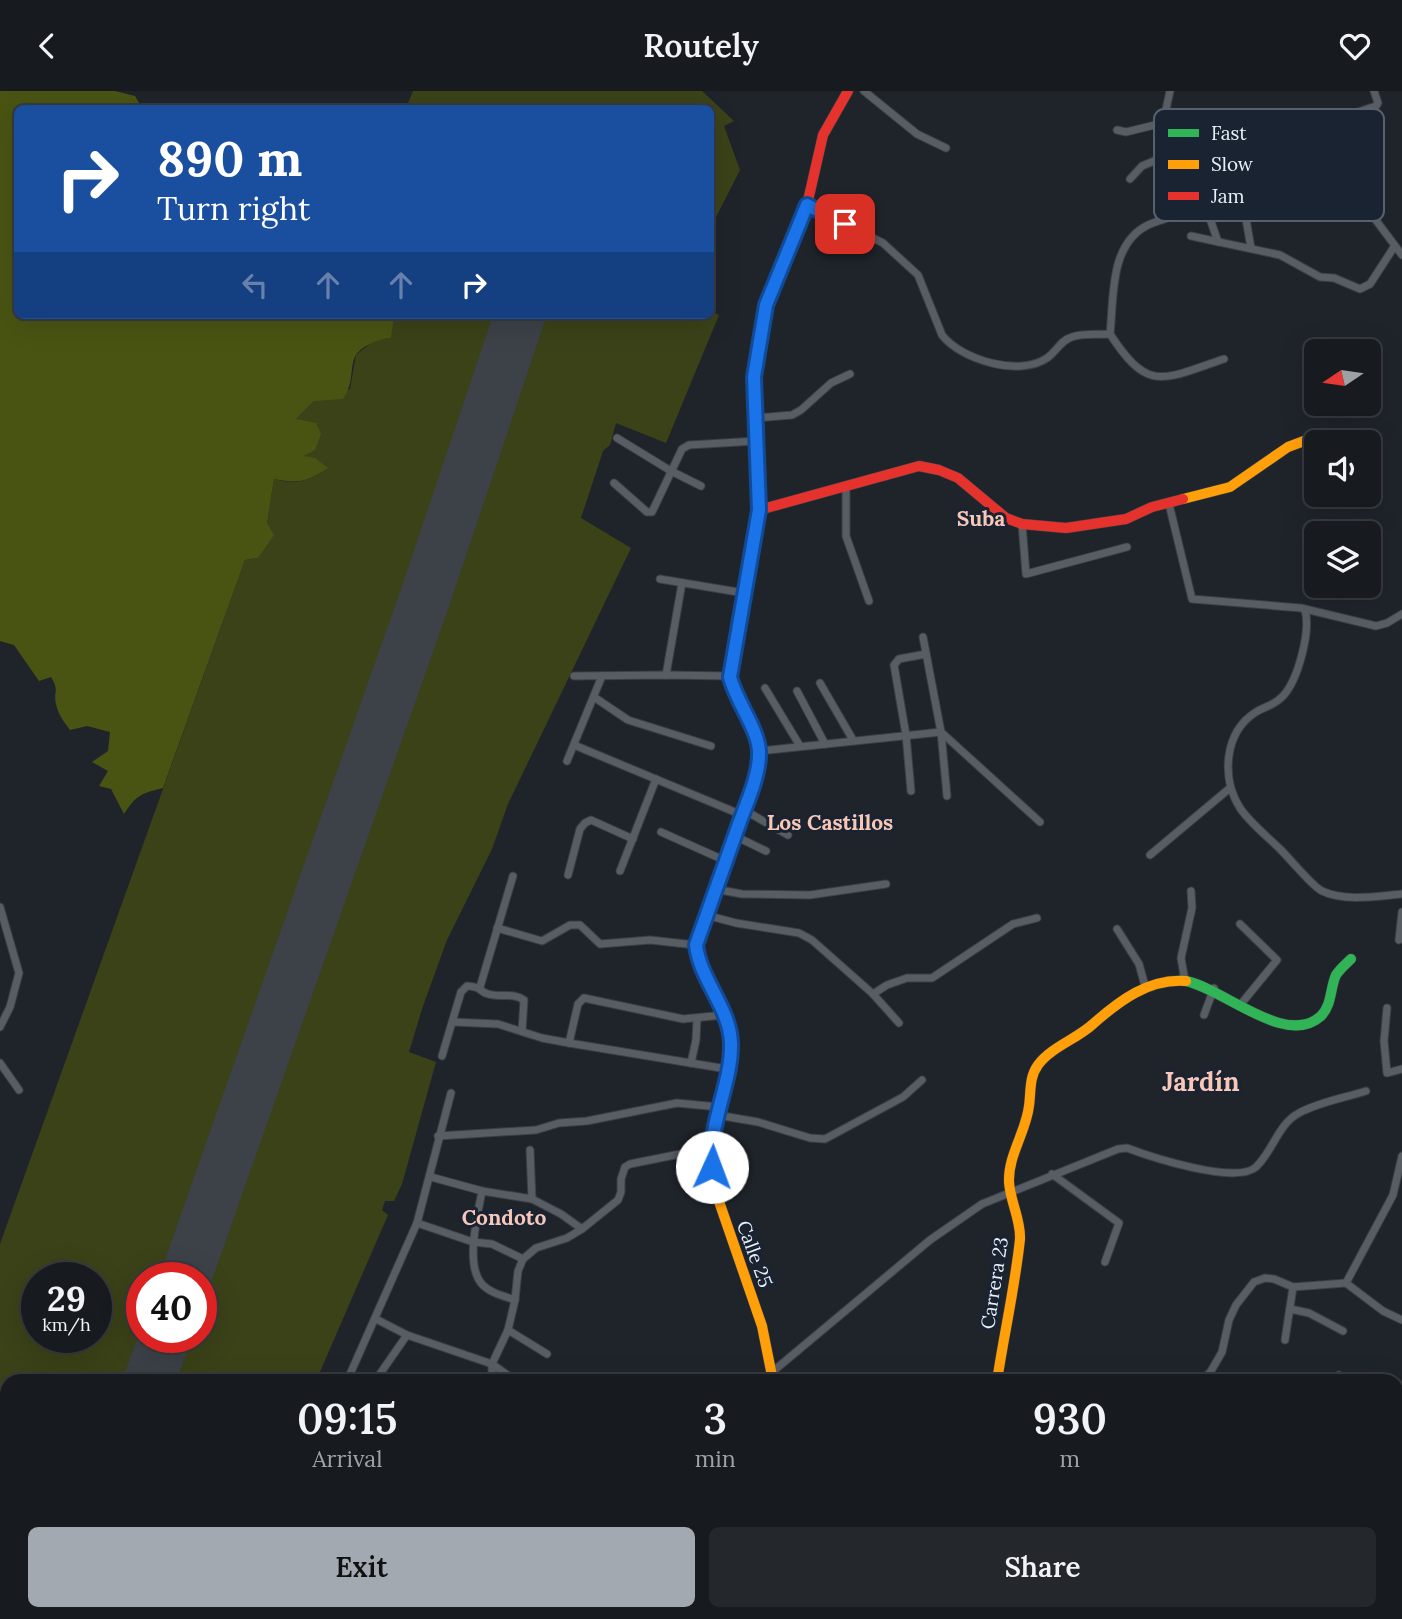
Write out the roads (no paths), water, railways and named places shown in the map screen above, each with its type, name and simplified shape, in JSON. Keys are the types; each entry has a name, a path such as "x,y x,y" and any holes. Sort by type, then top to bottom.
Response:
{"street":[{"path":"497,928 542,941 570,925 580,925 600,944 650,940 696,945 755,776 759,751 730,677 759,510 754,377 766,305 807,205 823,135 848,91"},
{"path":"864,91 917,134 946,148"},
{"path":"1166,109 1170,91"},
{"path":"1366,109 1377,105 1374,91"},
{"path":"1116,129 1126,132 1154,125"},
{"path":"1130,179 1142,166 1154,161"},
{"path":"807,205 883,243 918,275 942,335 948,343 965,353 1002,366 1018,367 1047,359 1067,338 1110,334"},
{"path":"1160,221 1140,230 1124,247 1117,264 1110,334 1125,357 1138,370 1149,376 1169,378 1224,359"},
{"path":"1210,221 1217,242"},
{"path":"1246,221 1251,248"},
{"path":"1377,221 1402,255"},
{"path":"1191,236 1280,255 1320,277 1334,278 1360,289 1370,284 1394,247"},
{"path":"755,418 792,415 831,383 850,374"},
{"path":"617,438 701,486"},
{"path":"614,483 647,512 652,512 685,446 756,441"},
{"path":"759,510 919,466 958,478 1006,518 1022,524 1066,528 1126,519 1152,507 1230,487 1288,447 1304,441"},
{"path":"846,487 846,536 869,601"},
{"path":"1169,504 1192,600 1301,608 1376,626 1402,614"},
{"path":"1022,524 1026,574 1127,547"},
{"path":"660,579 744,593"},
{"path":"666,674 682,583"},
{"path":"1305,610 1304,652 1286,694 1275,704 1255,713 1241,726 1231,746 1228,762 1230,788 1241,809 1321,891 1354,898 1402,894"},
{"path":"923,637 941,732 947,796"},
{"path":"911,791 906,735 894,665 900,659 926,654"},
{"path":"573,677 666,674 730,677"},
{"path":"567,761 602,676"},
{"path":"820,683 853,740"},
{"path":"765,688 800,746"},
{"path":"797,691 825,744"},
{"path":"594,697 628,720 711,746"},
{"path":"759,751 941,732 1040,822"},
{"path":"574,745 743,812 788,835"},
{"path":"620,871 656,779"},
{"path":"1150,855 1230,788"},
{"path":"568,875 580,829 585,823 591,820 632,839"},
{"path":"661,832 726,861"},
{"path":"735,836 766,851"},
{"path":"480,987 513,876"},
{"path":"716,890 742,894 810,895 886,884"},
{"path":"1185,981 1181,958 1192,908 1191,891"},
{"path":"0,907 19,973 10,1007 0,1027"},
{"path":"1399,940 1402,912"},
{"path":"706,915 736,923 799,933 813,940 873,994 899,1023"},
{"path":"873,994 887,985 907,978 932,978 1013,925 1037,918"},
{"path":"1240,924 1277,960 1241,1004"},
{"path":"1117,929 1139,964 1145,986"},
{"name":"Calle 25","path":"696,945 698,962 724,1015 731,1042 710,1148 714,1187 762,1326 771,1374"},
{"path":"1010,1191 1009,1176 1028,1109 1034,1069 1041,1061 1081,1035 1145,986 1185,981 1214,988 1258,1017 1282,1025 1300,1025 1321,1016 1329,1007 1337,974 1351,959"},
{"path":"442,1056 463,989 467,986 480,987 487,994 519,996 524,1000 522,1031"},
{"path":"1205,1015 1214,988"},
{"path":"569,1043 578,1004 584,998 683,1019 724,1015"},
{"path":"1387,1008 1384,1041 1387,1073 1402,1069"},
{"path":"691,1063 697,1019"},
{"path":"453,1022 498,1024 569,1043 727,1069"},
{"path":"0,1063 19,1090"},
{"path":"438,1136 536,1130 559,1123 587,1121 677,1103 718,1111 810,1138 825,1139 903,1097 922,1080"},
{"path":"775,1374 930,1240 982,1204 1052,1174 1127,1147 1202,1170 1222,1173 1249,1171 1256,1167 1288,1121 1299,1113 1366,1091"},
{"path":"350,1374 417,1223 451,1093"},
{"path":"492,1374 492,1364 508,1330 518,1271 523,1259 536,1248 567,1238 582,1229 618,1200 625,1167 630,1164 710,1148"},
{"path":"530,1150 532,1199"},
{"path":"1346,1283 1393,1195 1402,1156"},
{"path":"1052,1174 1119,1223 1105,1262"},
{"path":"430,1178 482,1191 532,1199 582,1229"},
{"path":"482,1191 473,1242 476,1274 480,1283 488,1289 515,1300"},
{"name":"Carrera 23","path":"998,1374 1020,1237 1020,1222 1010,1191"},
{"path":"1393,1195 1402,1198"},
{"path":"417,1223 473,1242 492,1244 523,1259"},
{"path":"1208,1374 1222,1352 1229,1320 1236,1305 1254,1282 1265,1278 1293,1287 1346,1283 1382,1311 1402,1320"},
{"path":"1285,1340 1293,1287"},
{"path":"1290,1309 1309,1313 1343,1331"},
{"path":"376,1318 407,1335 492,1364 506,1374"},
{"path":"508,1330 547,1354"},
{"path":"380,1374 407,1335"}],"district":[{"name":"Suba","path":"981,518"},
{"name":"Los Castillos","path":"830,822"},
{"name":"Jardín","path":"1201,1081"},
{"name":"Condoto","path":"504,1217"}]}
